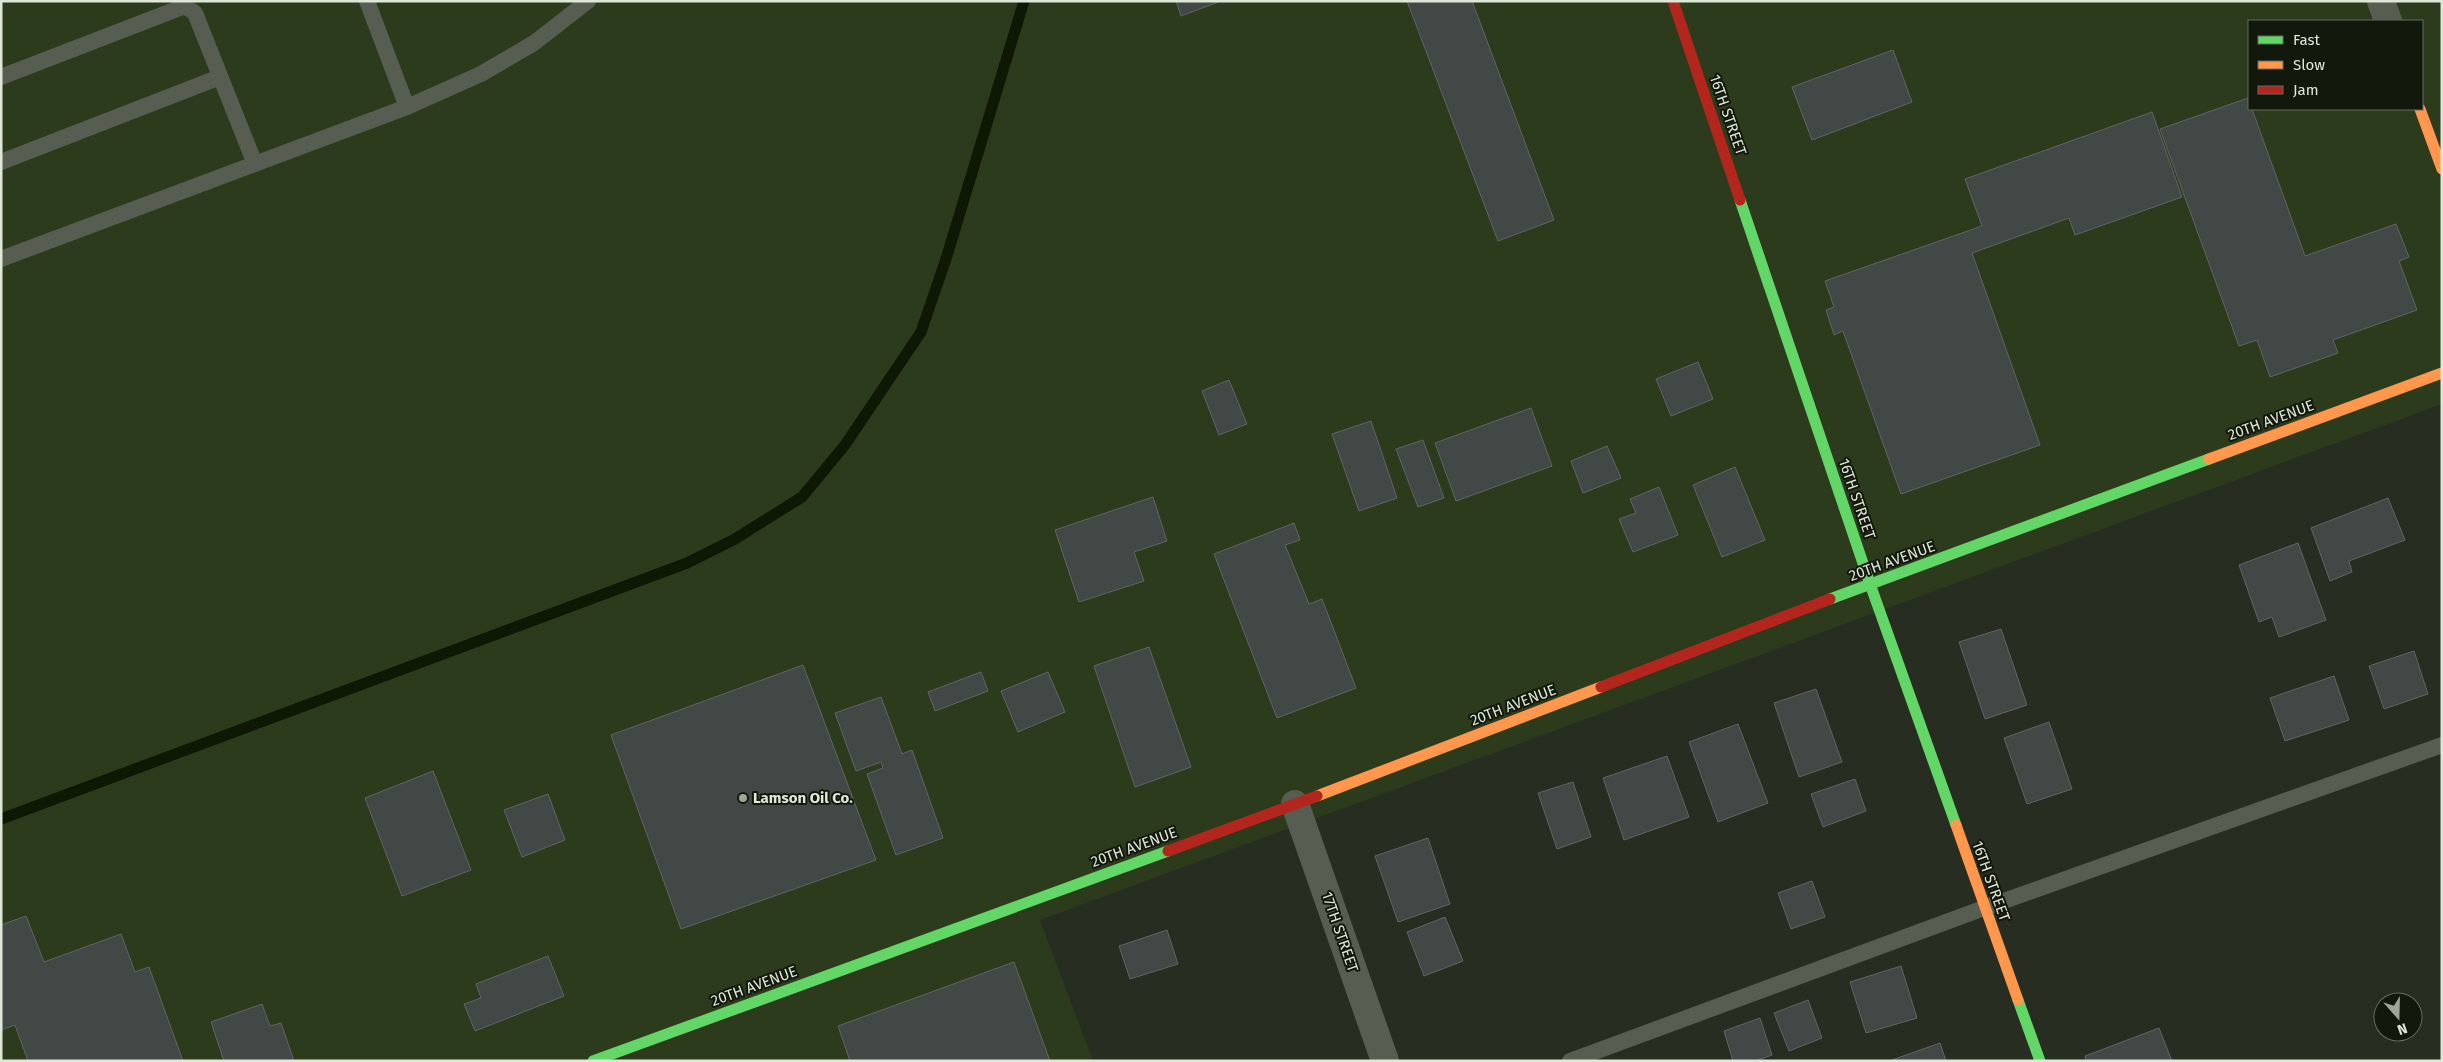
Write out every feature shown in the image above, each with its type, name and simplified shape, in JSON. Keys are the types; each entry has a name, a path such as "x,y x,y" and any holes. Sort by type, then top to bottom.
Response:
{"street":[{"name":"16TH STREET","path":"1673,1 1870,584 2040,1061"},
{"path":"2381,1 2388,20"},
{"path":"2420,110 2442,169"},
{"name":"20TH AVENUE","path":"594,1061 1295,804 1870,584 2442,373"},
{"name":"17TH STREET","path":"1295,804 1385,1061"}],"lane":[{"path":"367,1 407,107"},
{"path":"1,259 407,107 481,74 534,43 588,1"},
{"path":"1,77 185,6 195,13 255,164"},
{"path":"1,162 220,77"},
{"path":"1570,1061 1984,908 2442,745"}],"shaded area":[{"path":"1,1 2442,1 2442,404 1040,920 1093,1061 1,1061"}],"building":[{"path":"1176,1 1221,1 1181,16"},
{"path":"1407,1 1472,1 1554,220 1498,241"},
{"path":"1893,50 1912,102 1812,140 1792,87"},
{"path":"2248,98 2248,110 2252,110 2305,256 2396,224 2409,257 2399,261 2417,310 2333,340 2338,353 2270,377 2257,340 2239,346 2160,129"},
{"path":"2152,112 2182,197 2075,235 2069,218 1972,253 2040,445 1901,494 1843,331 1834,335 1826,310 1834,307 1825,281 1982,226 1965,179"},
{"path":"1698,362 1713,399 1671,416 1656,379"},
{"path":"1229,380 1247,424 1219,435 1202,391"},
{"path":"1531,408 1552,466 1456,501 1435,443"},
{"path":"1371,421 1397,498 1359,511 1332,434"},
{"path":"1423,440 1444,498 1418,507 1396,449"},
{"path":"1607,446 1621,478 1583,493 1571,461"},
{"path":"1735,467 1765,540 1722,557 1693,485"},
{"path":"1659,487 1678,535 1633,552 1619,519 1636,513 1630,499"},
{"path":"1153,497 1167,541 1134,552 1144,581 1079,602 1055,530"},
{"path":"2388,498 2405,540 2349,561 2352,572 2330,581 2311,528"},
{"path":"1294,523 1300,540 1285,545 1309,604 1322,599 1356,688 1277,718 1214,554"},
{"path":"2298,543 2326,620 2279,637 2272,617 2259,622 2239,565"},
{"path":"2001,629 2027,705 1985,719 1959,642"},
{"path":"1149,647 1191,767 1135,787 1094,666"},
{"path":"2414,651 2428,694 2384,709 2369,666"},
{"name":"Lamson Oil Co.","path":"803,665 876,860 681,929 611,735"},
{"path":"981,672 988,691 935,711 928,692"},
{"path":"1048,672 1065,712 1018,732 1001,691"},
{"path":"2334,676 2349,720 2285,741 2270,698"},
{"path":"1816,689 1842,762 1799,777 1774,703"},
{"path":"881,697 902,754 912,750 943,838 896,855 867,774 883,768 881,762 856,771 835,713"},
{"path":"2049,722 2072,789 2027,804 2004,738"},
{"path":"1738,724 1768,803 1718,822 1689,742"},
{"path":"1667,756 1689,817 1624,840 1603,778"},
{"path":"433,771 471,870 402,896 365,798"},
{"path":"1855,779 1866,811 1823,827 1811,794"},
{"path":"1573,782 1591,837 1557,849 1538,793"},
{"path":"548,794 565,840 522,857 504,810"},
{"path":"1428,838 1450,904 1398,922 1375,856"},
{"path":"1812,881 1825,917 1791,929 1778,893"},
{"path":"26,916 44,962 121,934 135,972 149,967 183,1061 28,1061 15,1025 1,1030 1,925"},
{"path":"1445,917 1463,961 1424,976 1407,932"},
{"path":"1167,930 1178,964 1130,979 1119,946"},
{"path":"548,956 564,996 475,1031 464,1004 481,998 476,984"},
{"path":"1014,962 1050,1061 850,1061 838,1026"},
{"path":"1901,966 1917,1018 1866,1033 1850,982"},
{"path":"1808,1000 1822,1038 1789,1051 1774,1013"},
{"path":"262,1004 270,1026 281,1023 294,1061 224,1061 211,1022"},
{"path":"1760,1018 1772,1055 1755,1061 1733,1061 1724,1031"},
{"path":"2159,1028 2172,1061 2086,1061 2085,1056"},
{"path":"1940,1043 1946,1061 1889,1061"}],"waterway":[{"path":"1,819 687,563 735,539 802,497 845,445 921,332 946,259 1024,1"}],"traffic: fast":[{"path":"1740,200 1870,584 1956,825"},
{"path":"1830,599 2209,459"},
{"path":"593,1061 1168,851"},
{"path":"2018,1000 2040,1061"}],"traffic: slow":[{"path":"2420,110 2442,169"},
{"path":"2209,459 2442,373"},
{"path":"1317,796 1601,687"},
{"path":"1956,825 2018,1000"}],"traffic: jam":[{"path":"1673,1 1740,200"},
{"path":"1601,687 1830,599"},
{"path":"1168,851 1317,796"}],"place":[{"name":"Lamson Oil Co.","path":"743,798"}]}
